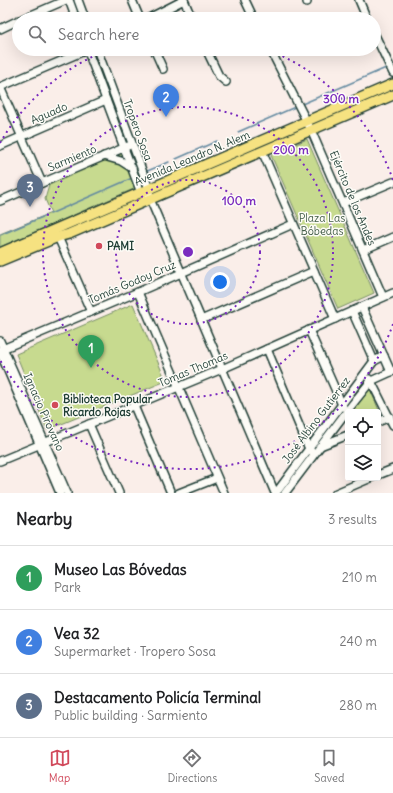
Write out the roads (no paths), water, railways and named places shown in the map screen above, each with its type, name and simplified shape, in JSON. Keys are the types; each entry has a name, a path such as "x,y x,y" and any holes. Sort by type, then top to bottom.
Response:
{"main road":[{"name":"Avenida Leandro N. Alem","path":"0,253 393,84"},
{"name":"Avenida Leandro N. Alem","path":"0,261 58,237 69,234 393,95"}],"street":[{"path":"39,12 67,0 73,12"},
{"path":"78,0 83,12"},
{"path":"132,0 137,12"},
{"path":"161,12 184,0 189,12"},
{"path":"244,0 250,12"},
{"path":"359,0 365,12"},
{"path":"0,29 12,23"},
{"path":"381,44 390,59 393,73"},
{"path":"42,183 0,87 72,56"},
{"name":"Tropero Sosa","path":"90,56 132,168 150,199 276,493"},
{"name":"Tropero Sosa","path":"100,56 132,144 145,191"},
{"path":"157,56 163,69"},
{"path":"209,56 219,76 226,82"},
{"name":"Ejército de los Andes","path":"274,56 307,121 383,297"},
{"name":"Aguado","path":"0,146 106,100"},
{"name":"Sarmiento","path":"0,201 132,144"},
{"path":"262,151 335,319"},
{"path":"103,156 121,160 132,168"},
{"path":"343,203 393,182"},
{"name":"Tomás Godoy Cruz","path":"1,350 293,224"},
{"path":"58,237 91,312"},
{"path":"363,250 393,237"},
{"path":"201,320 314,271"},
{"path":"138,292 224,493"},
{"name":"Tomas Thomas","path":"0,461 222,369 393,293"},
{"path":"362,307 392,371 371,381"},
{"path":"352,311 374,361 384,356"},
{"path":"309,330 342,405 345,409"},
{"name":"Ignacio Pirovano","path":"0,341 1,350 42,444 60,493"},
{"path":"267,349 311,452"},
{"name":"José Albino Gutierrez","path":"285,493 342,405 374,361"},
{"path":"364,375 371,381 393,425"},
{"name":"José Albino Gutierrez","path":"349,409 371,381"},
{"path":"134,406 171,493"},
{"name":"José Albino Gutierrez","path":"276,493 311,452 320,446 345,414"},
{"path":"381,421 390,417"},
{"path":"89,424 119,493"},
{"path":"320,446 345,436"},
{"name":"Ignacio Pirovano","path":"42,444 67,493"},
{"path":"381,474 393,469"},
{"path":"179,493 217,478"},
{"path":"336,493 364,481"}],"waterway":[{"path":"302,104 386,68"},
{"path":"238,132 295,107"},
{"path":"176,159 217,141"},
{"path":"145,172 169,162"},
{"path":"50,214 130,179"},
{"path":"0,235 45,216"}],"place":[{"name":"Vea 32","path":"166,117"},
{"name":"Destacamento Policía Terminal","path":"30,207"},
{"name":"PAMI","path":"99,246"},
{"name":"Museo Las Bóvedas","path":"91,368"},
{"name":"Biblioteca Popular Ricardo Rojas","path":"55,405"}],"park label":[{"name":"Plaza Las Bóbedas","path":"322,224"}]}
